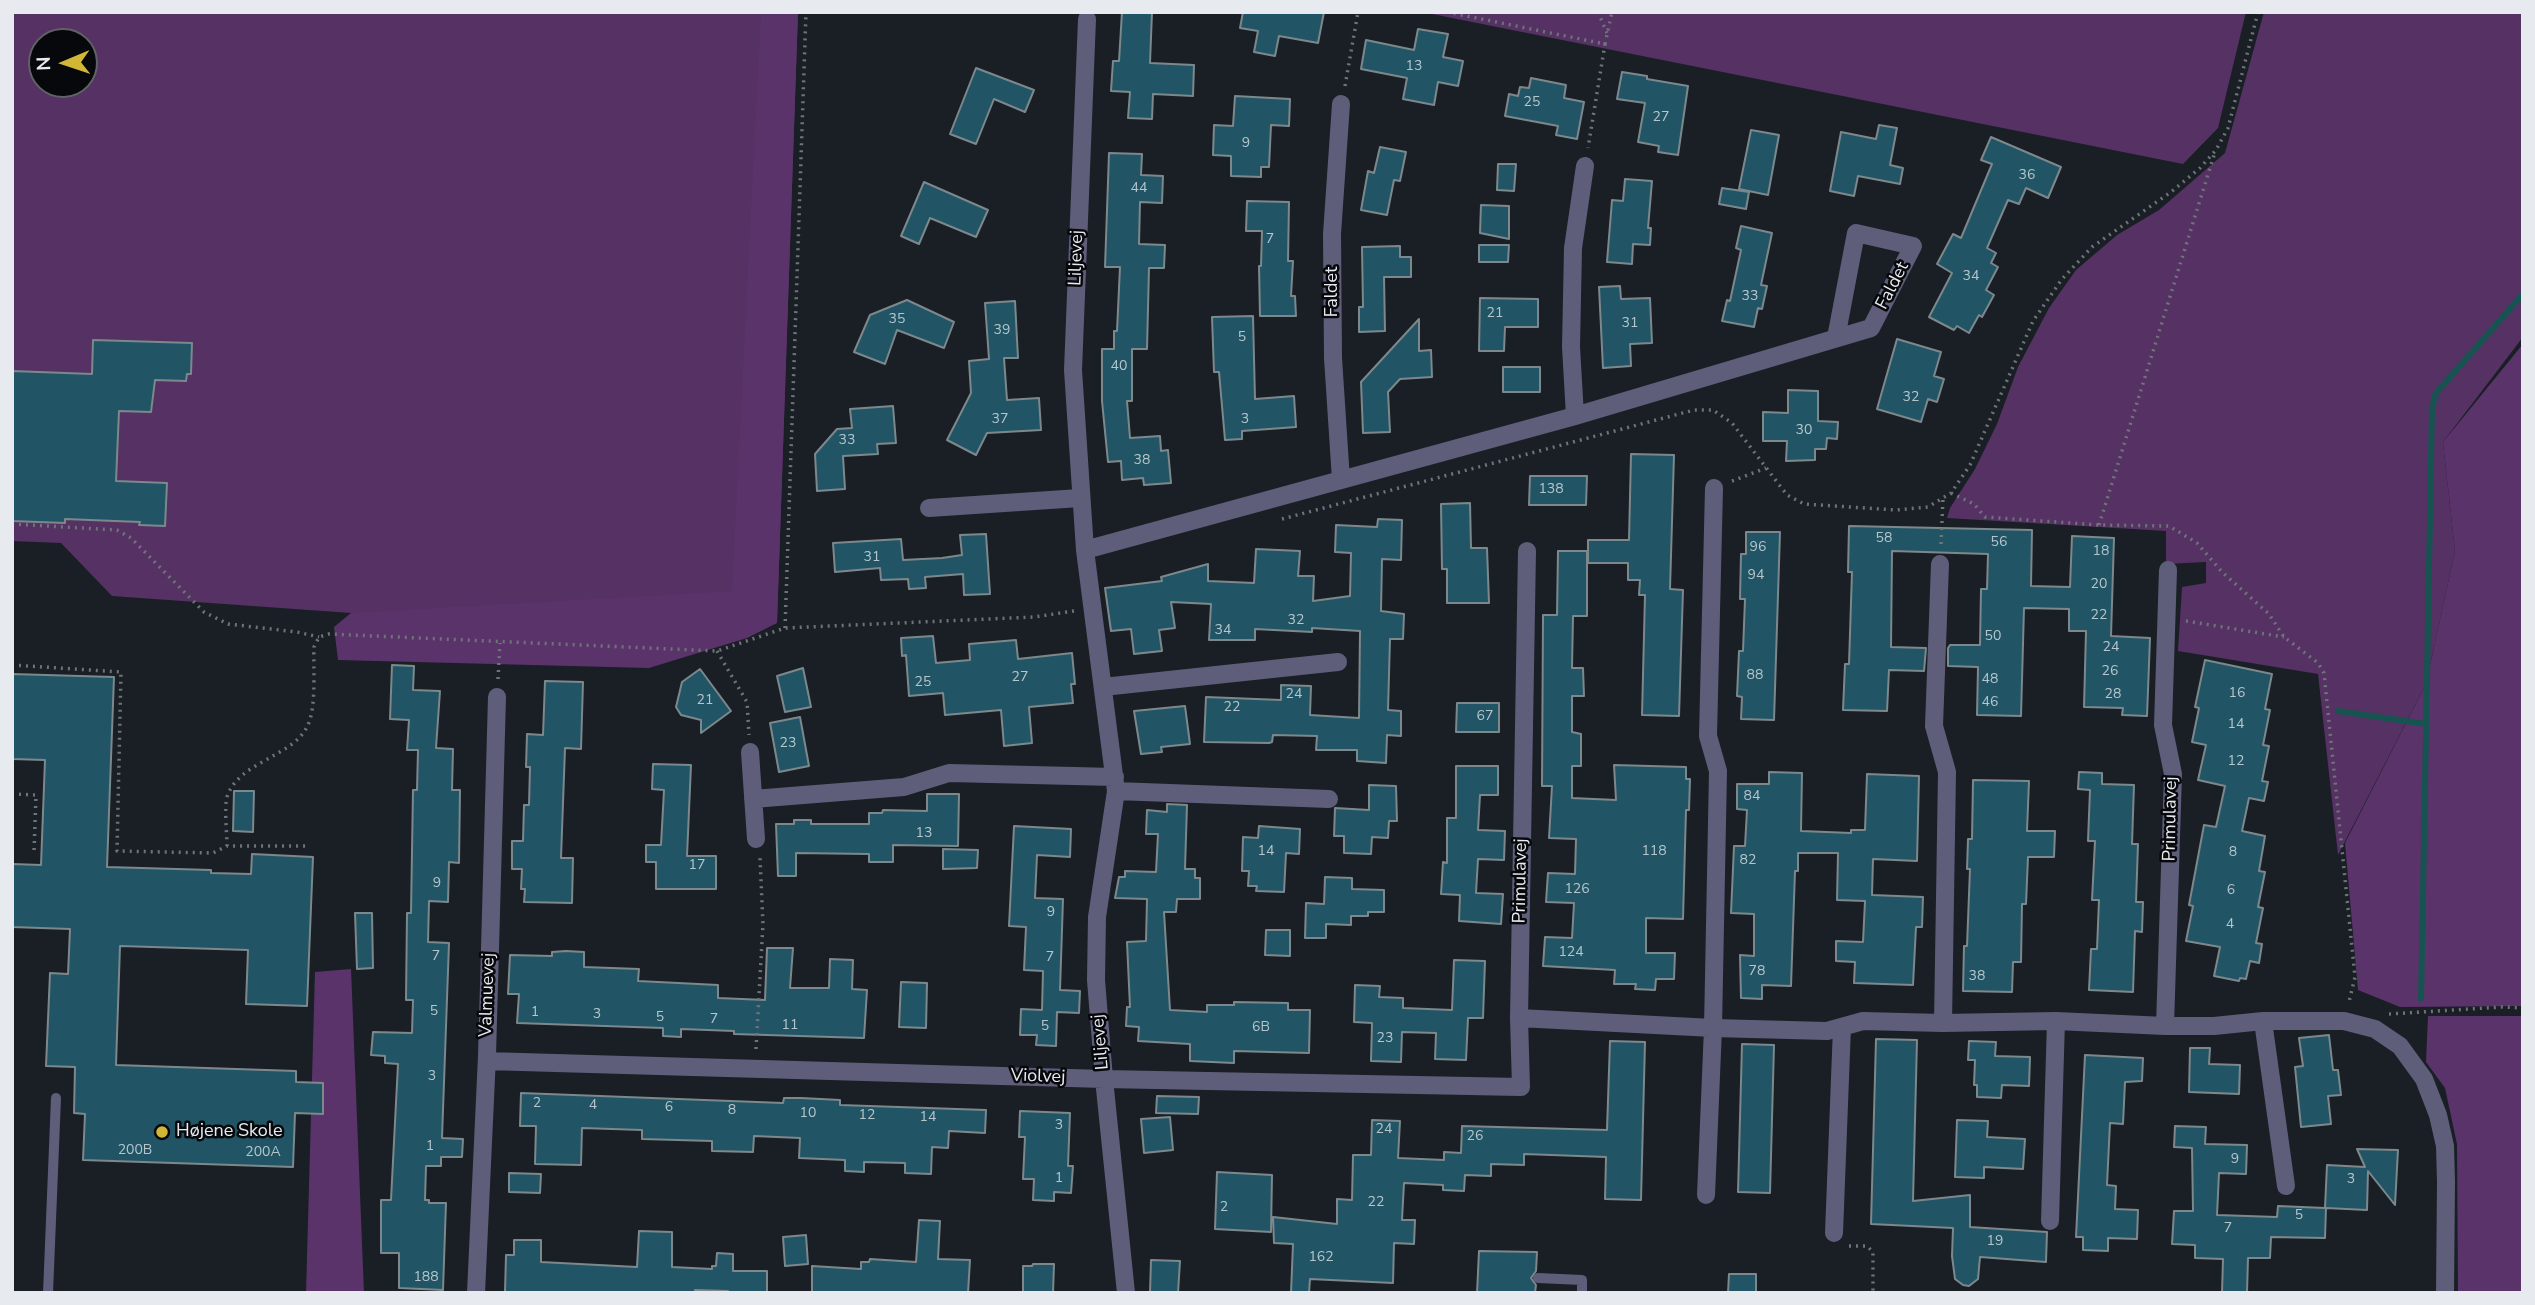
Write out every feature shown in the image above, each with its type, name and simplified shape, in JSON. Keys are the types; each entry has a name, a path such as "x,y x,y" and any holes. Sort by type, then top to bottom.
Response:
{"street":[{"name":"Liljevej","path":"1087,19 1073,370 1085,550 1116,784 1110,844 1097,918 1096,980 1126,1293"},
{"name":"Faldet","path":"1341,104 1332,234 1333,358 1341,480"},
{"path":"1575,416 1572,347 1573,248 1585,166"},
{"name":"Faldet","path":"1085,550 1575,416 1871,328 1913,246 1856,233 1836,338"},
{"path":"1706,1195 1713,1028 1718,771 1709,736 1714,488"},
{"path":"929,508 1080,498"},
{"name":"Primulavej","path":"1519,1018 1527,551"},
{"path":"1940,564 1934,726 1947,772 1943,1023"},
{"name":"Primulavej","path":"2165,1026 2173,774 2163,725 2168,570"},
{"path":"1103,687 1338,662"},
{"name":"Valmuevej","path":"476,1293 487,1061 497,697"},
{"path":"750,752 756,839"},
{"path":"753,799 904,787 949,774 1329,799"},
{"path":"1519,1018 1827,1031 1863,1021 2056,1021 2165,1026 2214,1026 2263,1021 2344,1021 2375,1029 2400,1046 2424,1079 2438,1115 2445,1146 2445,1293"},
{"name":"Violvej","path":"487,1061 1104,1079 1521,1087 1519,1018"},
{"path":"2050,1221 2056,1021"},
{"path":"2263,1021 2286,1186"},
{"path":"1834,1233 1842,1027"}],"lane":[{"path":"48,1293 56,1098"},
{"path":"1538,1278 1582,1280 1582,1293"}],"path":[{"path":"785,628 806,12"},
{"path":"1341,104 1358,12"},
{"path":"1447,12 1605,44"},
{"path":"1598,12 1608,34"},
{"path":"1585,166 1612,12"},
{"path":"2099,524 2216,150 2228,128 2258,12"},
{"path":"1276,520 1694,410 1713,410 1732,423 1787,495 1804,504 1896,510 1928,507 1951,493 1970,464 2033,321 2062,279 2092,247 2171,192 2200,168 2216,150"},
{"path":"1714,488 1766,468"},
{"path":"1951,493 1974,504 1985,517 2169,526 2197,543 2222,572 2269,614 2284,637 2318,663 2324,673 2355,977 2344,1021"},
{"path":"1940,564 1943,498"},
{"path":"12,524 117,530 131,538 204,612 228,624 319,637 329,634 717,651 785,628 1034,617 1093,608"},
{"path":"2166,618 2284,637"},
{"path":"227,846 228,796 243,774 293,742 307,728 311,712 314,647 319,637"},
{"path":"497,697 500,643"},
{"path":"717,651 747,702 750,752"},
{"path":"12,665 121,672 117,851 213,853 227,846 310,846"},
{"path":"12,794 36,795 34,852"},
{"path":"755,1069 763,924 756,839"},
{"path":"2369,1028 2379,1015 2523,1008"}],"shaded area":[{"path":"12,12 798,12 777,623 351,613 112,596 61,543 12,541"},
{"path":"761,12 798,12 777,623 747,638 649,668 338,660 334,627 351,613 732,591"},
{"path":"1422,12 2246,12 2218,128 2183,164"},
{"path":"2264,12 2523,12 2523,337 2443,442 2455,551 2426,684 2338,855 2318,674 2178,651 2182,587 2206,583 2206,562 2166,564 2166,531 1947,518 1997,424 2018,367 2049,308 2076,270 2117,235 2159,210 2225,153"},
{"path":"2523,344 2523,1006 2400,1007 2358,990 2345,843 2426,684 2455,551 2443,442"},
{"path":"351,969 364,1293 306,1293 315,972"},
{"path":"2428,1016 2523,1016 2523,1293 2458,1293 2457,1144 2445,1088 2426,1062"}],"building":[{"path":"1122,12 1152,12 1150,63 1194,65 1193,96 1153,94 1152,119 1128,118 1130,92 1111,91 1113,61 1119,61"},
{"path":"1243,12 1324,12 1318,43 1279,36 1275,56 1254,52 1258,31 1240,28"},
{"path":"1418,29 1448,34 1443,57 1463,61 1458,86 1438,82 1434,105 1403,99 1407,78 1361,69 1366,40 1414,50"},
{"path":"976,68 1034,90 1025,112 994,99 976,144 950,134"},
{"path":"1622,72 1688,86 1678,155 1658,152 1659,146 1638,142 1645,103 1617,99"},
{"path":"1531,78 1566,85 1564,98 1584,102 1577,139 1556,135 1558,126 1505,116 1509,94 1518,96 1520,87 1529,88"},
{"path":"1235,96 1290,99 1289,126 1271,125 1269,167 1261,167 1261,177 1231,176 1231,156 1213,155 1214,125 1233,126"},
{"path":"1879,125 1897,128 1890,165 1903,168 1900,184 1858,176 1854,196 1830,191 1841,132 1876,139"},
{"path":"1751,130 1779,135 1768,195 1739,189"},
{"path":"1991,137 2061,167 2048,198 2026,188 2019,204 2008,200 1987,248 1996,253 1991,263 1998,267 1986,290 1994,295 1969,333 1957,326 1954,330 1929,317 1952,273 1937,264 1953,234 1961,238 1992,164 1981,160"},
{"path":"1380,147 1406,152 1400,181 1394,180 1387,215 1361,210 1368,171 1374,173"},
{"path":"1109,153 1142,154 1141,175 1163,176 1162,203 1140,202 1139,244 1165,245 1164,268 1149,268 1147,349 1132,349 1132,401 1127,401 1130,438 1160,436 1161,451 1168,450 1171,483 1144,485 1143,478 1122,480 1121,461 1108,462 1102,401 1102,349 1114,349 1120,267 1105,267"},
{"path":"1498,164 1516,164 1514,191 1497,190"},
{"path":"1625,179 1652,181 1648,228 1651,228 1650,245 1633,244 1632,264 1607,262 1612,200 1623,201"},
{"path":"924,182 988,210 976,237 930,218 919,244 901,236"},
{"path":"1722,188 1749,192 1746,209 1719,204"},
{"path":"1247,201 1289,202 1288,261 1293,261 1291,296 1295,296 1296,316 1260,316 1259,266 1262,231 1246,231"},
{"path":"1481,205 1509,206 1509,239 1480,233"},
{"path":"1741,226 1772,233 1761,285 1767,286 1762,309 1758,308 1754,327 1722,321 1727,300 1730,301 1741,250 1736,248"},
{"path":"1479,245 1509,245 1508,262 1479,262"},
{"path":"1400,246 1400,257 1411,257 1411,277 1384,277 1385,331 1359,332 1359,307 1363,307 1362,247"},
{"path":"1620,286 1621,299 1650,298 1652,343 1630,344 1631,366 1603,368 1599,287"},
{"path":"1480,298 1538,299 1538,327 1505,327 1504,351 1479,351"},
{"path":"907,300 954,322 944,348 897,330 885,364 854,352 870,315"},
{"path":"1015,301 1018,358 1004,358 1007,400 1039,398 1041,430 987,433 976,455 947,440 971,393 969,361 989,359 985,303"},
{"path":"1253,316 1255,399 1294,396 1296,427 1242,431 1242,439 1225,440 1219,372 1214,372 1212,317"},
{"path":"1419,319 1419,351 1431,350 1432,377 1400,379 1388,392 1390,432 1363,433 1361,382"},
{"path":"1897,339 1941,352 1934,376 1944,379 1937,402 1928,399 1921,422 1877,409"},
{"path":"93,340 192,343 191,374 187,374 186,381 155,380 151,412 119,411 116,481 167,483 165,526 139,525 140,522 65,519 65,523 12,521 12,371 92,374"},
{"path":"1503,367 1540,367 1540,392 1503,392"},
{"path":"1788,390 1818,391 1818,421 1838,422 1837,439 1827,438 1826,449 1815,449 1815,460 1786,461 1787,441 1763,441 1763,412 1788,413"},
{"path":"893,406 896,443 877,444 878,454 843,456 845,489 817,491 815,454 837,429 852,428 850,409"},
{"path":"1631,454 1674,455 1670,589 1683,590 1679,716 1642,715 1645,595 1639,595 1640,580 1628,580 1628,563 1588,563 1588,540 1629,540"},
{"path":"1530,476 1587,476 1586,505 1529,505"},
{"path":"1470,503 1471,548 1487,548 1489,603 1447,603 1447,569 1442,569 1441,504"},
{"path":"1378,519 1402,520 1401,560 1382,559 1381,611 1404,614 1403,639 1390,639 1388,710 1401,711 1401,736 1387,735 1386,763 1357,761 1357,750 1316,750 1317,736 1273,735 1272,742 1269,743 1204,742 1206,697 1281,700 1281,685 1311,686 1310,715 1359,718 1360,631 1255,629 1255,640 1209,640 1211,604 1171,602 1175,628 1159,630 1162,651 1134,654 1131,629 1111,631 1105,588 1162,581 1161,577 1208,564 1208,581 1254,583 1256,549 1300,551 1298,576 1314,576 1313,601 1350,596 1351,553 1335,552 1336,525 1377,527"},
{"path":"1849,526 2032,530 2031,586 2070,587 2072,536 2114,538 2111,636 2150,638 2147,716 2122,715 2123,708 2084,707 2086,631 2069,631 2069,609 2024,608 2021,716 1977,715 1978,667 1948,666 1948,648 1950,645 1980,645 1981,589 1987,589 1988,554 1892,551 1891,647 1926,648 1924,671 1889,670 1887,711 1843,710 1845,664 1849,664 1852,572 1848,572"},
{"path":"1746,532 1780,532 1774,720 1741,719 1742,697 1737,696 1739,651 1743,651 1745,599 1740,599 1741,554 1746,554"},
{"path":"986,534 990,594 964,595 963,574 925,577 926,588 909,589 908,579 881,580 880,568 835,572 833,543 901,539 903,560 942,558 962,555 960,535"},
{"path":"1558,551 1587,551 1587,616 1573,616 1572,668 1583,668 1584,696 1572,696 1572,732 1581,734 1581,766 1572,766 1572,798 1616,800 1614,765 1686,767 1686,779 1690,779 1689,810 1686,810 1683,919 1646,918 1646,953 1675,953 1674,979 1656,979 1655,990 1635,989 1636,984 1614,984 1615,970 1543,966 1545,937 1572,938 1574,903 1546,902 1548,873 1575,874 1576,839 1549,838 1552,786 1542,786 1543,615 1557,615"},
{"path":"933,636 936,663 970,660 969,644 1016,640 1018,659 1072,653 1075,684 1071,684 1073,703 1029,707 1032,743 1004,746 1001,710 945,715 943,693 909,696 906,655 902,656 901,638"},
{"path":"2205,660 2272,674 2265,709 2270,710 2263,745 2269,746 2262,781 2268,782 2264,801 2249,798 2242,831 2265,836 2259,871 2265,872 2258,907 2263,908 2256,943 2262,944 2259,963 2250,961 2246,979 2240,978 2239,981 2214,976 2220,947 2186,941 2193,906 2189,905 2204,825 2216,827 2225,786 2198,780 2206,745 2192,742 2199,708 2195,707"},
{"path":"392,665 414,666 413,690 440,691 436,748 453,749 452,790 460,790 459,863 449,862 448,902 429,901 428,942 449,943 442,1138 463,1139 462,1157 441,1157 441,1166 426,1166 425,1200 429,1200 429,1203 446,1203 443,1290 399,1288 399,1253 381,1253 381,1200 391,1200 398,1064 385,1063 385,1056 371,1055 373,1032 412,1033 413,1000 406,1000 407,913 411,913 413,790 417,790 418,750 407,750 409,720 390,719"},
{"path":"803,668 811,707 785,712 777,676"},
{"path":"700,669 731,711 701,733 701,720 681,715 676,707 682,682"},
{"path":"12,674 114,677 107,867 251,874 252,854 313,857 307,1006 246,1004 248,950 120,946 116,1065 296,1071 296,1082 323,1083 323,1114 295,1113 293,1167 83,1160 85,1114 74,1113 75,1067 46,1066 50,973 68,974 70,929 12,927 12,864 41,865 45,760 12,759"},
{"path":"545,681 583,682 581,749 565,748 561,858 573,858 572,903 524,902 525,889 521,889 522,869 512,869 512,841 523,841 524,805 529,805 527,734 543,735"},
{"path":"1457,703 1499,703 1499,732 1456,732"},
{"path":"1185,706 1190,744 1161,747 1162,752 1141,754 1134,711"},
{"path":"800,717 809,766 779,772 770,723"},
{"path":"653,764 691,765 687,856 716,856 716,889 656,889 656,862 646,862 646,845 661,845 664,790 652,789"},
{"path":"1456,766 1498,766 1498,795 1480,795 1478,830 1505,831 1504,860 1478,859 1476,893 1503,894 1501,924 1459,921 1460,895 1441,894 1443,862 1447,863 1447,818 1456,818"},
{"path":"1769,772 1802,773 1801,831 1851,833 1851,830 1865,830 1867,774 1919,776 1917,861 1873,859 1872,895 1923,897 1922,927 1916,927 1913,985 1854,983 1855,962 1836,961 1836,941 1863,942 1865,901 1837,900 1838,853 1798,853 1791,986 1762,985 1762,999 1741,998 1740,955 1754,956 1754,914 1731,913 1734,846 1745,846 1747,810 1737,809 1737,784 1769,784"},
{"path":"2079,772 2102,773 2102,784 2134,785 2132,844 2138,844 2136,902 2143,902 2142,932 2135,931 2133,992 2089,990 2091,949 2097,949 2099,900 2092,900 2095,841 2088,841 2090,790 2078,789"},
{"path":"1973,780 2029,781 2027,831 2055,831 2054,857 2028,857 2026,904 2022,904 2021,962 2013,962 2012,992 1963,991 1970,869 1967,869 1968,839 1972,839"},
{"path":"1369,785 1396,786 1397,821 1389,821 1388,838 1372,837 1371,854 1344,853 1344,836 1334,836 1335,808 1369,810"},
{"path":"234,791 254,791 253,832 233,831"},
{"path":"927,794 959,794 958,846 893,845 893,862 869,862 869,854 796,853 796,876 778,876 776,824 811,820 811,824 869,824 869,813 882,813 883,810 927,811"},
{"path":"1167,804 1187,805 1185,869 1195,869 1195,878 1200,878 1200,899 1177,899 1176,912 1164,912 1170,1010 1207,1012 1207,1005 1234,1005 1234,1002 1288,1003 1288,1010 1310,1010 1309,1053 1234,1051 1234,1063 1190,1061 1190,1044 1138,1041 1139,1027 1126,1026 1127,1007 1130,1007 1127,942 1146,941 1147,899 1115,898 1119,877 1125,877 1125,871 1156,872 1158,834 1146,834 1147,810 1167,812"},
{"path":"1014,826 1071,829 1070,857 1037,855 1035,898 1063,899 1060,990 1080,991 1079,1013 1057,1012 1056,1046 1036,1045 1037,1035 1020,1035 1021,1009 1042,1010 1043,971 1024,970 1026,927 1009,926"},
{"path":"1259,826 1300,829 1299,854 1286,853 1284,892 1256,891 1257,886 1248,886 1249,871 1242,871 1243,837 1258,838"},
{"path":"943,849 978,850 977,868 943,869"},
{"path":"1325,877 1352,878 1352,889 1384,890 1384,912 1351,916 1351,925 1326,924 1326,938 1305,938 1306,903 1324,904"},
{"path":"355,913 372,913 373,968 357,969"},
{"path":"1266,930 1290,930 1290,956 1265,955"},
{"path":"767,948 793,948 790,988 829,988 830,959 853,960 852,989 867,990 864,1038 734,1034 734,1031 681,1029 681,1037 663,1036 663,1028 517,1023 519,994 508,994 510,955 552,956 552,952 566,951 584,952 584,967 639,969 638,981 718,985 718,998 765,1000"},
{"path":"1454,960 1485,961 1483,1018 1468,1018 1466,1060 1435,1059 1436,1033 1402,1032 1401,1062 1371,1061 1372,1023 1354,1022 1355,985 1380,986 1379,997 1403,998 1403,1008 1452,1010"},
{"path":"901,982 927,983 926,1028 899,1027"},
{"path":"2329,1035 2333,1070 2338,1070 2341,1095 2328,1096 2331,1124 2301,1127 2295,1067 2303,1066 2299,1038"},
{"path":"1876,1039 1917,1040 1913,1201 1970,1195 1970,1227 2047,1232 2046,1262 1980,1257 1978,1279 1969,1286 1963,1285 1955,1279 1953,1228 1871,1224"},
{"path":"1610,1041 1645,1042 1641,1200 1605,1199 1606,1157 1524,1154 1524,1165 1491,1164 1491,1176 1465,1175 1464,1191 1443,1190 1443,1185 1404,1183 1402,1220 1415,1220 1414,1244 1394,1243 1393,1283 1310,1279 1309,1293 1291,1293 1293,1244 1274,1243 1273,1217 1337,1224 1337,1199 1352,1200 1353,1155 1371,1155 1372,1120 1400,1121 1398,1158 1444,1160 1444,1152 1461,1153 1462,1126 1607,1130"},
{"path":"1969,1041 1996,1042 1995,1056 2030,1057 2029,1086 2002,1085 2001,1098 1977,1097 1977,1085 1974,1085 1975,1060 1968,1060"},
{"path":"1742,1044 1774,1045 1770,1193 1738,1192"},
{"path":"2190,1048 2210,1048 2209,1064 2240,1065 2239,1094 2189,1092"},
{"path":"2085,1055 2143,1058 2142,1081 2125,1082 2123,1124 2110,1123 2107,1185 2116,1186 2115,1209 2138,1210 2137,1239 2108,1238 2108,1251 2083,1250 2083,1237 2076,1237"},
{"path":"521,1093 783,1103 784,1098 801,1098 840,1100 840,1105 986,1110 985,1133 949,1131 948,1148 932,1147 931,1174 905,1173 905,1163 864,1162 864,1172 845,1171 845,1160 799,1158 800,1138 754,1136 753,1152 712,1151 712,1141 642,1139 642,1130 582,1128 581,1165 535,1164 536,1126 520,1126"},
{"path":"1157,1096 1199,1097 1198,1114 1156,1113"},
{"path":"1020,1111 1070,1113 1068,1166 1073,1166 1071,1193 1054,1192 1054,1201 1033,1200 1034,1179 1023,1179 1025,1137 1019,1137"},
{"path":"1170,1117 1173,1150 1144,1153 1141,1119"},
{"path":"1957,1120 1988,1121 1987,1137 2025,1139 2023,1169 1984,1167 1984,1178 1955,1177"},
{"path":"2175,1126 2206,1127 2205,1144 2247,1145 2246,1174 2219,1173 2217,1215 2277,1217 2278,1206 2325,1208 2327,1165 2365,1167 2357,1149 2398,1150 2395,1205 2368,1171 2367,1210 2326,1208 2325,1238 2271,1237 2270,1258 2248,1258 2247,1293 2222,1293 2223,1259 2195,1258 2195,1245 2172,1244 2174,1211 2193,1211 2192,1148 2174,1147"},
{"path":"1217,1172 1272,1175 1271,1232 1215,1229"},
{"path":"509,1173 541,1174 540,1193 509,1192"},
{"path":"919,1220 940,1221 938,1259 970,1260 968,1293 812,1292 812,1266 861,1269 861,1262 869,1262 870,1259 916,1262"},
{"path":"639,1231 672,1232 672,1267 712,1269 712,1266 716,1266 717,1253 733,1254 733,1271 767,1271 767,1292 505,1292 506,1255 514,1255 514,1240 541,1240 541,1262 637,1267"},
{"path":"806,1235 808,1264 785,1266 783,1237"},
{"path":"1479,1251 1537,1252 1536,1271 1531,1278 1536,1285 1535,1293 1477,1293"},
{"path":"1151,1260 1180,1261 1178,1293 1150,1293"},
{"path":"1054,1264 1053,1293 1023,1293 1023,1266"},
{"path":"1729,1274 1756,1274 1756,1293 1728,1293"}],"waterway":[{"path":"2421,999 2432,408 2436,393 2523,294"},
{"path":"2338,711 2426,724"}],"place":[{"name":"Højene Skole","path":"162,1132"}]}
